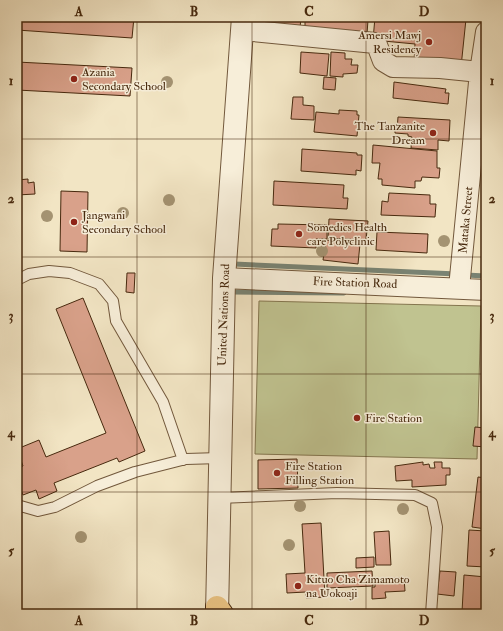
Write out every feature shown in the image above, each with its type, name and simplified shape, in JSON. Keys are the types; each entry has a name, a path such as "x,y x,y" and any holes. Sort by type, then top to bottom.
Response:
{"street":[{"path":"248,24 375,43 383,61 393,67 440,68 480,72"},
{"name":"United Nations Road","path":"218,612 224,278 248,24"},
{"name":"Mataka Street","path":"459,288 480,72 486,32"},
{"name":"Fire Station Road","path":"224,278 486,290"}],"lane":[{"path":"17,280 29,274 49,272 70,273 99,284 113,301 116,321 163,402 183,460"},
{"path":"17,505 38,511 55,507 97,486 135,472 183,460 220,458"},
{"path":"219,498 337,493 415,495 432,504 437,527 431,614"}],"green space":[{"path":"259,301 481,306 477,459 255,454"}],"building":[{"name":"Azania Secondary School","path":"17,17 134,17 132,38 17,30"},
{"path":"264,17 301,17 300,28 263,29"},
{"path":"305,17 375,17 375,20 368,20 367,34 305,30"},
{"name":"Amersi Mawj Residency","path":"375,17 445,17 466,19 461,67 414,62 415,44 373,40"},
{"path":"301,52 329,54 327,76 300,73"},
{"path":"331,52 345,53 345,59 352,59 351,65 358,65 357,73 343,74 343,77 330,76"},
{"name":"Azania Secondary School","path":"17,62 132,68 130,96 17,90"},
{"path":"324,77 336,78 335,90 323,89"},
{"path":"394,82 446,89 445,93 449,93 448,104 393,98"},
{"path":"293,97 303,97 303,105 314,106 314,120 291,119"},
{"path":"339,110 357,111 357,115 359,115 357,136 314,132 316,112 339,114"},
{"path":"398,117 450,120 449,141 438,140 438,150 411,148 412,137 408,136 408,134 395,133 395,130 397,130"},
{"path":"373,145 437,151 437,168 440,168 439,178 422,177 421,181 415,181 415,188 382,185 382,179 378,179 380,163 372,163"},
{"path":"302,149 357,153 357,155 362,155 361,171 356,170 356,175 301,171"},
{"path":"28,179 28,183 34,182 35,194 17,195 17,180"},
{"path":"274,181 344,185 343,198 348,198 347,209 273,205"},
{"path":"484,185 486,185 486,218 482,218"},
{"name":"Jangwani Secondary School","path":"61,191 88,192 87,252 60,251"},
{"path":"389,193 430,195 430,204 436,204 435,217 381,215 382,201 388,202"},
{"path":"329,219 368,221 366,240 328,238"},
{"name":"Somedics Health care Polyclinic","path":"278,224 327,225 327,239 316,239 316,248 271,246 272,229 278,229"},
{"path":"377,232 428,234 427,253 376,250"},
{"path":"326,240 360,244 358,264 323,260"},
{"path":"483,246 486,246 486,260 483,260"},
{"path":"127,273 135,273 134,293 126,292"},
{"path":"83,298 145,451 119,462 117,458 54,483 57,491 39,499 36,490 23,495 17,480 17,469 23,466 17,449 39,440 46,457 106,433 56,309"},
{"path":"475,427 486,428 486,447 473,446"},
{"path":"297,459 298,488 258,489 258,460"},
{"path":"423,462 423,465 429,464 430,468 435,468 434,462 442,462 442,468 450,468 450,475 446,475 446,485 412,487 412,480 396,481 395,466"},
{"path":"478,477 486,478 486,529 472,527"},
{"path":"321,523 325,597 306,598 306,592 287,593 286,574 305,573 302,524"},
{"path":"469,530 486,531 486,567 467,566"},
{"path":"389,531 391,565 376,565 374,532"},
{"path":"374,557 374,567 356,568 356,558"},
{"path":"372,571 373,586 327,588 327,573"},
{"path":"440,571 456,572 454,596 437,594"},
{"path":"464,575 486,577 486,613 462,612"},
{"path":"404,578 405,591 385,592 386,598 372,599 372,587 375,587 375,579"}],"waterway":[{"path":"234,264 457,274"},
{"path":"465,275 486,276"},
{"path":"233,292 344,293"}],"place":[{"name":"Amersi Mawj Residency","path":"429,42"},
{"name":"Azania Secondary School","path":"74,79"},
{"name":"The Tanzanite Dream","path":"433,133"},
{"name":"Jangwani Secondary School","path":"74,222"},
{"name":"Somedics Health care Polyclinic","path":"299,234"},
{"name":"Fire Station","path":"357,418"},
{"name":"Fire Station Filling Station","path":"277,473"},
{"name":"Kituo Cha Zimamoto na Uokoaji","path":"298,586"}]}
